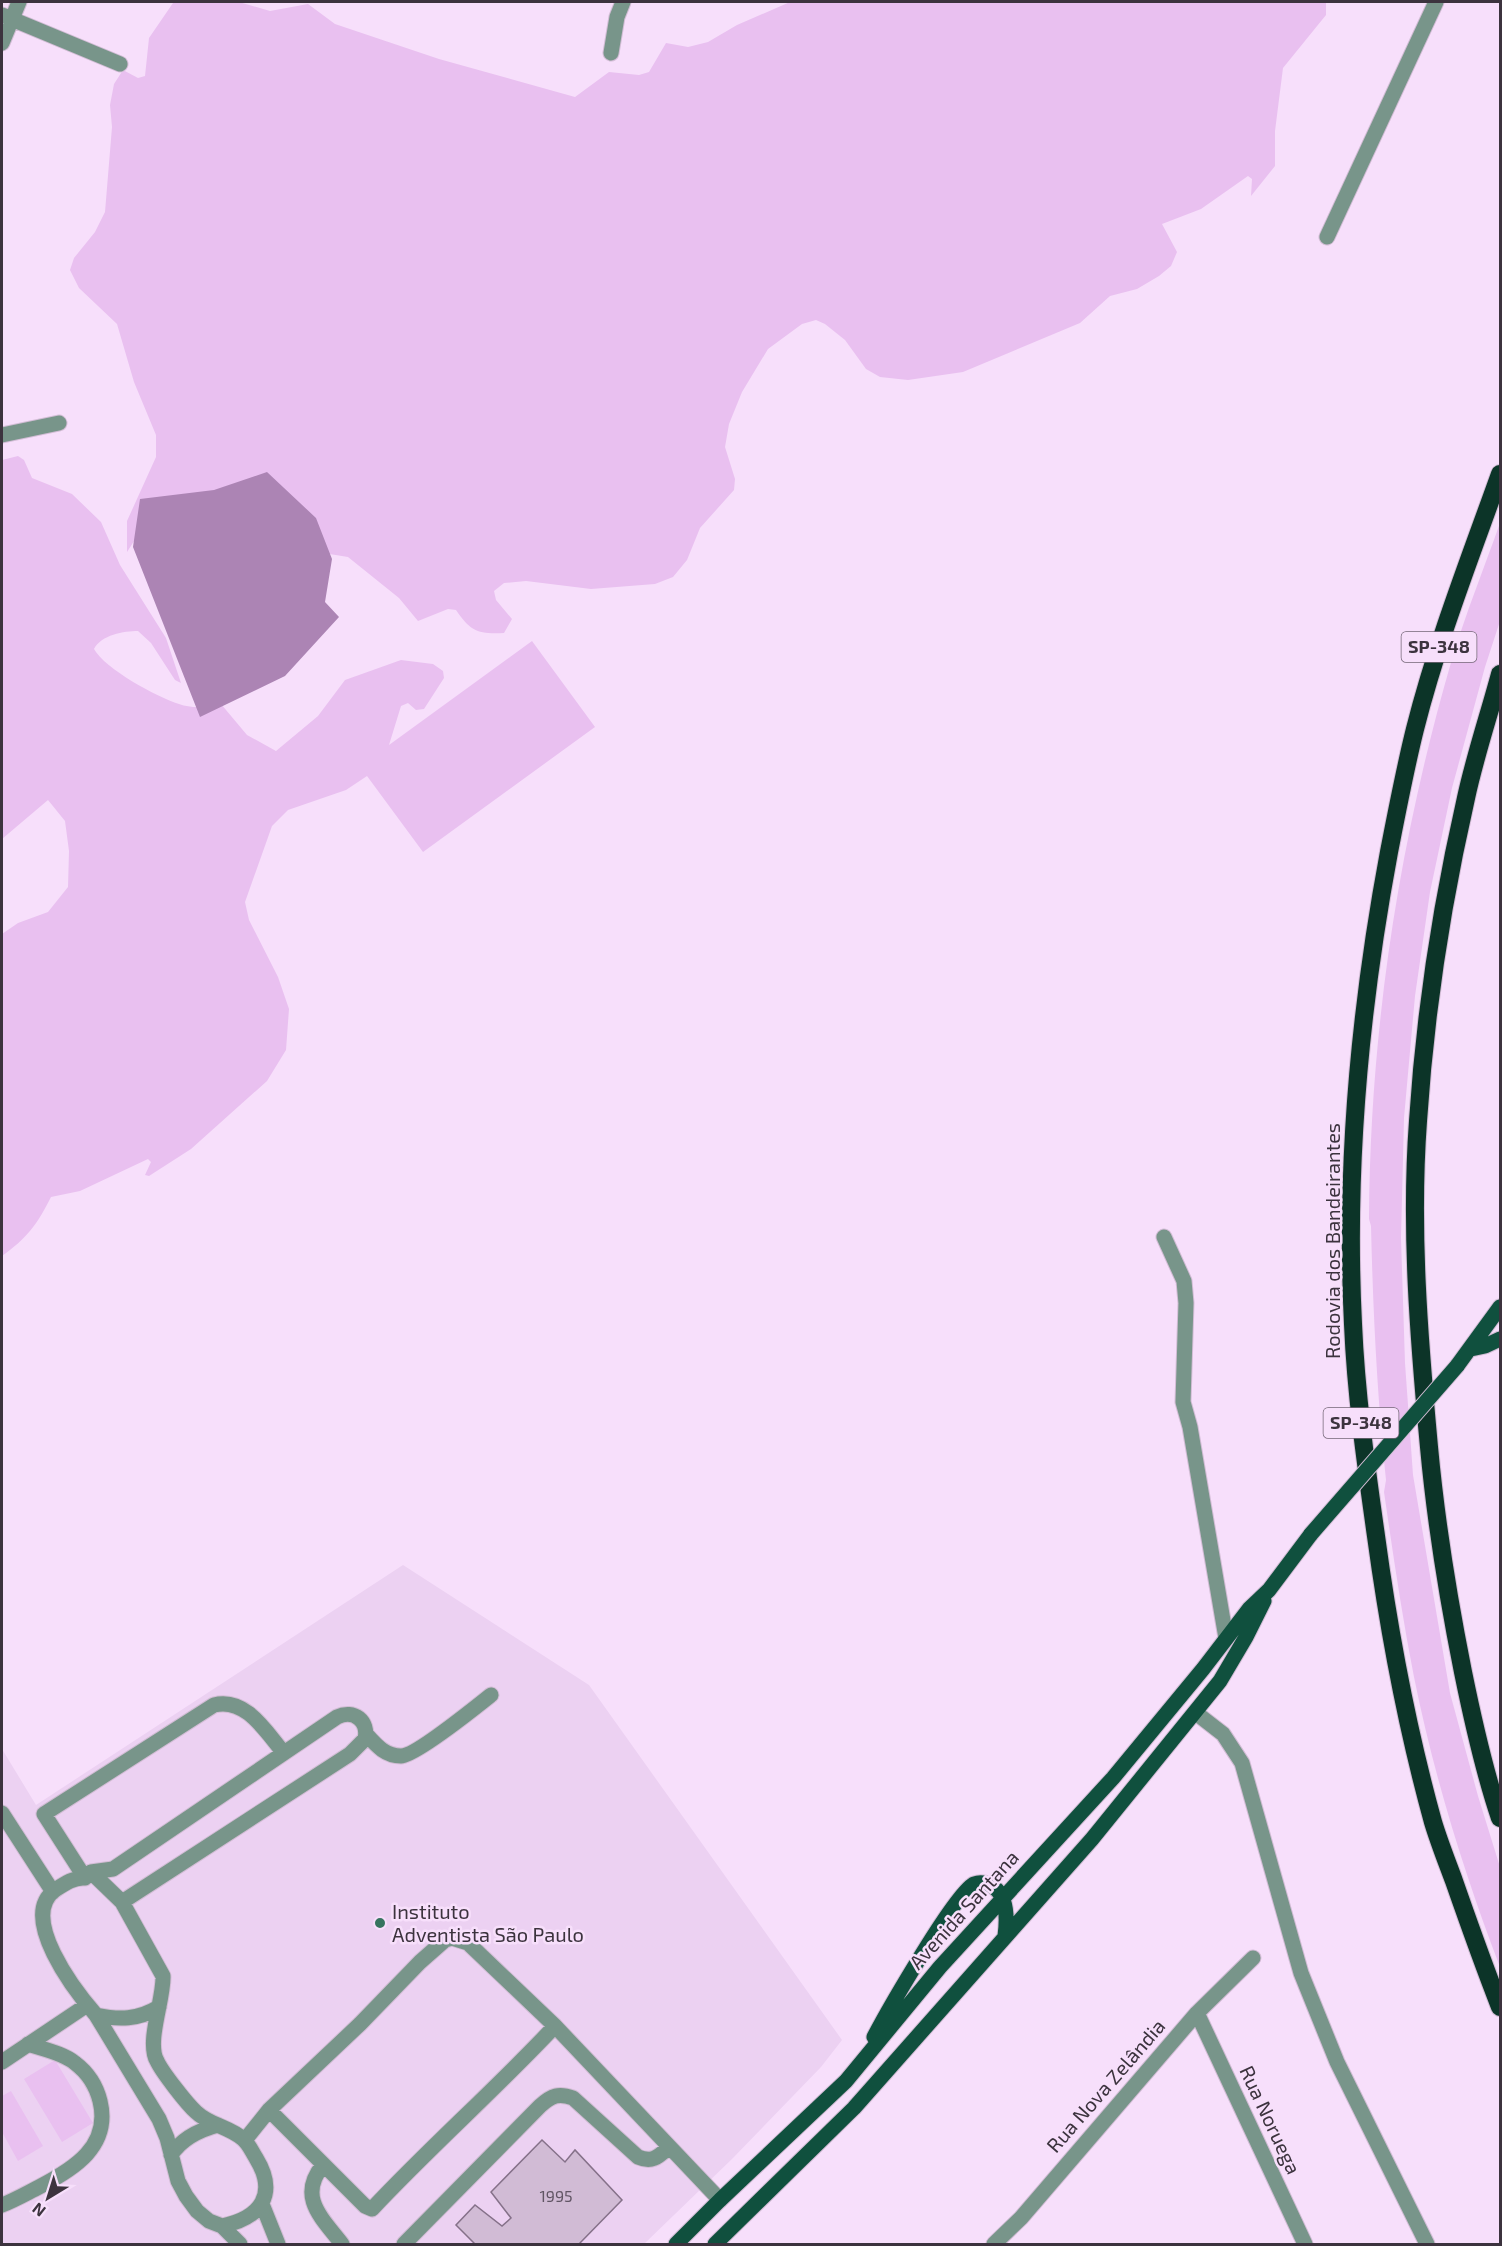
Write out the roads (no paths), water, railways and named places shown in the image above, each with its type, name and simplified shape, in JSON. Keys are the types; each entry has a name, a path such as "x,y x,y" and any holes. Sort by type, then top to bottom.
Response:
{"highway":[{"name":"Rodovia dos Bandeirantes","path":"1500,474 1441,642 1415,729 1395,824 1376,922 1363,1021 1351,1206 1353,1321 1358,1404 1386,1605 1407,1717 1434,1826 1500,2007"},
{"name":"SP-348","path":"1500,674 1466,795 1437,953 1418,1121 1415,1198 1416,1282 1434,1506 1451,1611 1473,1718 1500,1818"}],"main road":[{"name":"Avenida Santana","path":"676,2244 846,2081 940,1967 1113,1778 1203,1670 1249,1610 1269,1590 1311,1534 1471,1349 1500,1307"},
{"path":"1471,1349 1500,1339"},
{"name":"Avenida Santana","path":"715,2244 854,2108 1092,1839 1220,1682 1269,1590"},
{"path":"858,2066 889,2009 944,1920 963,1893 973,1884 986,1883 998,1890 1007,1912 1005,1936"}],"street":[{"path":"2,43 6,17 18,2"},
{"path":"611,53 617,17 623,2"},
{"path":"1327,237 1436,2"},
{"path":"6,17 120,64"},
{"path":"2,435 59,423"},
{"path":"1164,1237 1184,1281 1186,1304 1183,1401 1190,1426 1226,1638"},
{"path":"240,2244 222,2226 203,2216 186,2196 178,2181 159,2119 50,1946 44,1931 42,1915 45,1903 53,1892 79,1877 114,1869 343,1714 359,1718 366,1734 380,1749 390,1755 408,1755 491,1695"},
{"path":"222,2226 239,2221 262,2204 267,2191 266,2179 245,2140 194,2111 157,2062 153,2042 163,1976 122,1902 88,1875 44,1814 214,1705 225,1702 237,1705 262,1726 284,1753"},
{"path":"1196,1713 1222,1734 1242,1764 1301,1973 1337,2062 1427,2244"},
{"path":"122,1902 350,1754 358,1747 366,1734"},
{"path":"2,1813 53,1892"},
{"path":"245,2140 269,2110 360,2024 420,1962 445,1940 452,1938 468,1943 555,2026 668,2148 720,2200"},
{"name":"Rua Nova Zelândia","path":"994,2244 1021,2218 1197,2013 1253,1958"},
{"path":"91,2010 113,2019 136,2018 159,2007"},
{"path":"2,2062 28,2044 91,2010"},
{"name":"Rua Noruega","path":"1197,2013 1305,2244"},
{"path":"269,2110 365,2206 372,2209 555,2026"},
{"path":"2,2205 59,2176 79,2163 91,2149 101,2131 103,2113 99,2095 91,2078 74,2062 28,2044"},
{"path":"404,2244 546,2100 555,2095 561,2094 573,2098 638,2157 646,2160 657,2158 668,2148"},
{"path":"171,2155 177,2145 185,2139 205,2128 218,2125"},
{"path":"323,2165 312,2182 311,2193 315,2207 342,2244"},
{"path":"262,2204 278,2244"}],"place":[{"name":"Instituto Adventista São Paulo","path":"380,1923"}]}
